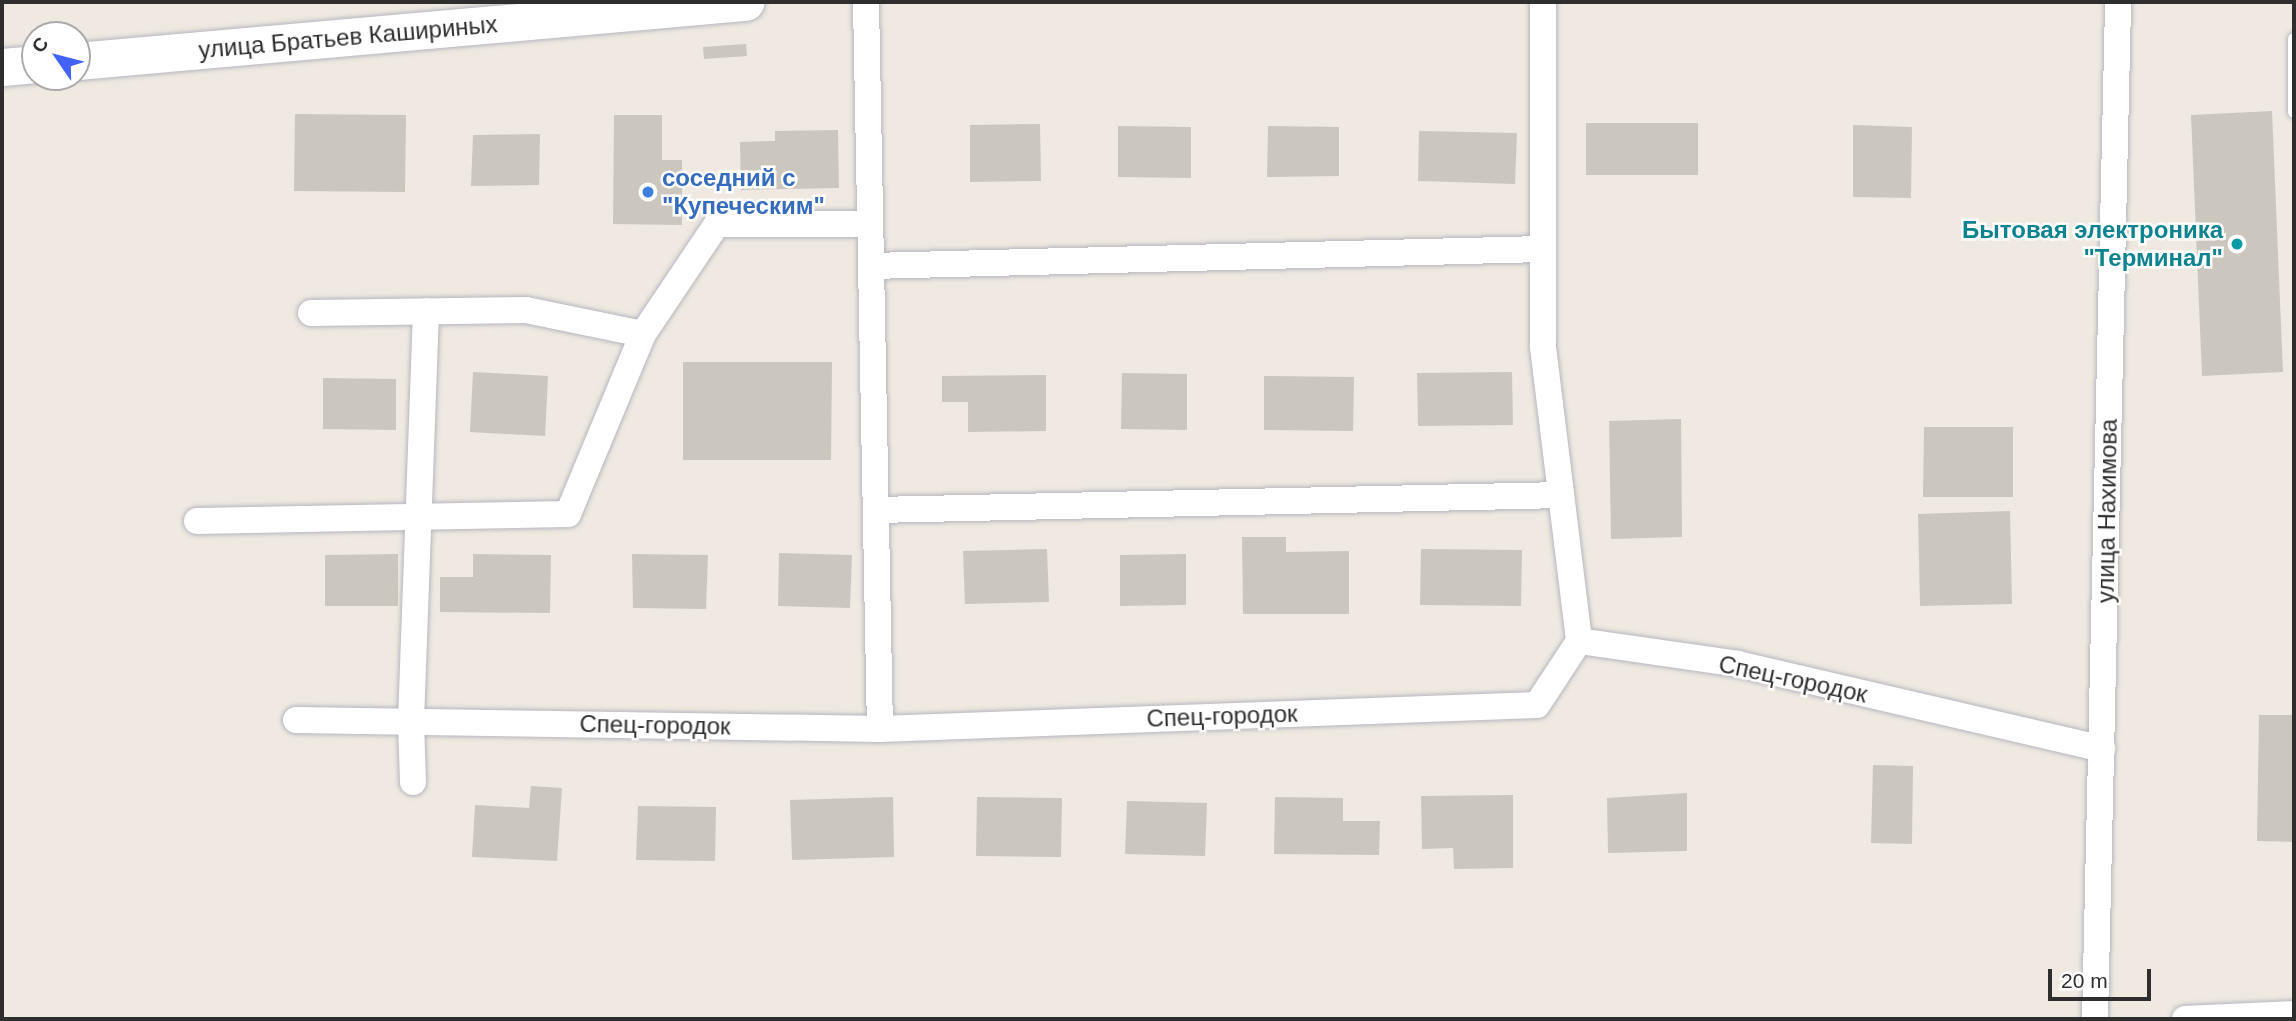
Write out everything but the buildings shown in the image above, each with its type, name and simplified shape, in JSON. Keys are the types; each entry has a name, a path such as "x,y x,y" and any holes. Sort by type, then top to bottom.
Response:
{"main road":[{"name":"улица Братьев Кашириных","path":"91,60 744,2"},
{"path":"2,67 21,65"}],"street":[{"path":"866,2 880,729"},
{"path":"1543,2 1543,347 1579,641"},
{"name":"улица Нахимова","path":"2095,1019 2118,2"},
{"path":"197,521 568,514 643,334 717,224 870,224"},
{"path":"871,266 1543,249"},
{"path":"311,313 526,310 643,334"},
{"path":"413,782 411,721 426,311"},
{"path":"876,510 1561,495"},
{"name":"Спец-городок","path":"296,720 880,729 1537,705 1579,641 1738,664 2102,749"},
{"path":"2185,1019 2294,1014"}],"lane":[{"path":"2294,40 2294,112"}],"place":[{"name":"соседний с \"Купеческим\"","path":"648,192"},
{"name":"Бытовая электроника \"Терминал\"","path":"2237,244"}]}
